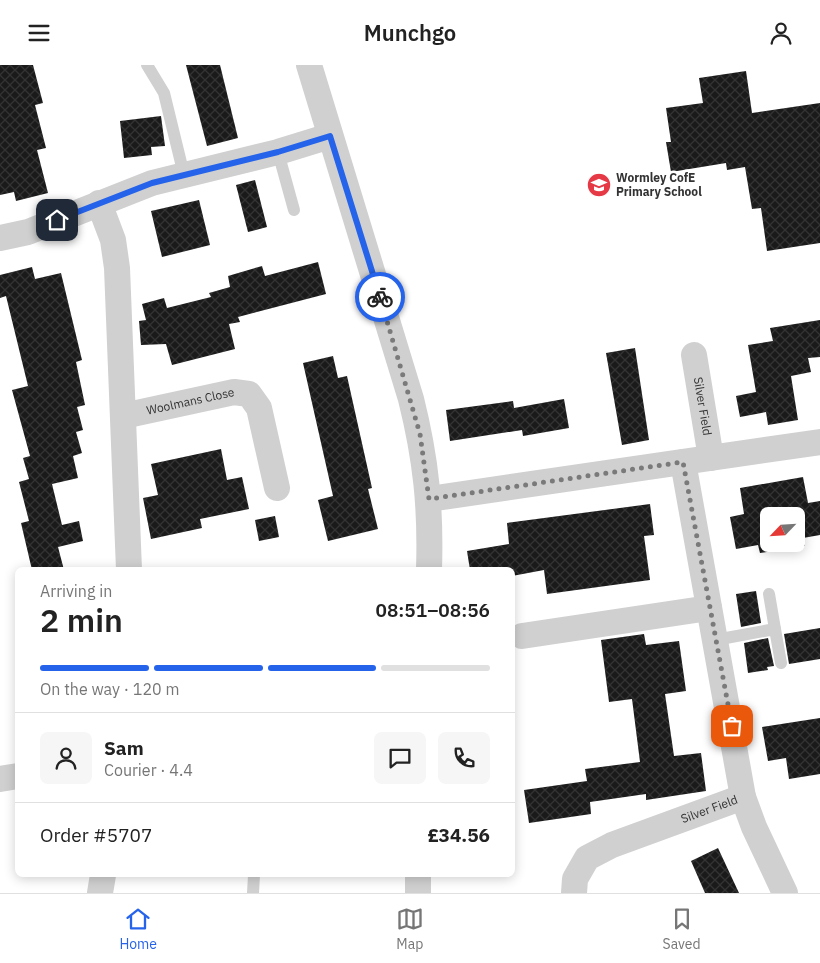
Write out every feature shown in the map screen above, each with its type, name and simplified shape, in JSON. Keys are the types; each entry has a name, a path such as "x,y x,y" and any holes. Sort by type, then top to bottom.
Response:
{"street":[{"path":"309,65 411,399 425,462 429,499 429,567"},
{"path":"0,238 28,232 152,183 278,152 330,136"},
{"path":"99,203 113,240 117,268 129,567"},
{"name":"Silver Field","path":"694,355 711,458"},
{"name":"Woolmans Close","path":"123,416 234,392 249,394 259,408 277,488"},
{"path":"429,499 820,442"},
{"name":"Silver Field","path":"574,893 575,879 587,858 612,845 743,797 683,462"},
{"path":"522,636 709,608"},
{"path":"0,779 15,776"},
{"path":"743,797 754,827 785,893"},
{"path":"100,893 103,877"},
{"path":"418,877 418,893"}],"lane":[{"path":"147,65 164,93 184,175"},
{"path":"278,152 294,210"},
{"path":"769,594 781,663"},
{"path":"715,640 775,629"},
{"path":"253,893 254,877"}],"building":[{"path":"0,65 33,65 43,103 35,105 46,148 37,150 48,193 16,201 14,192 0,195"},
{"path":"186,65 220,65 238,138 207,146"},
{"path":"746,71 752,113 820,103 820,243 767,251 761,208 752,209 745,167 727,170 726,163 671,172 666,142 671,142 666,108 703,103 699,78"},
{"path":"161,116 165,146 151,147 152,155 124,158 120,121"},
{"path":"255,180 267,227 248,232 236,185"},
{"path":"199,200 210,245 162,257 151,211"},
{"path":"318,262 326,294 238,317 240,322 229,324 235,349 172,365 166,344 141,345 139,321 146,320 142,304 164,298 167,308 211,297 209,293 230,287 228,276 262,266 265,276"},
{"path":"32,267 35,279 61,273 82,360 76,362 85,405 77,407 83,430 76,432 82,453 73,456 78,478 52,484 62,525 79,521 83,541 58,547 63,567 31,567 21,523 29,521 19,482 29,479 23,458 30,456 12,390 28,386 6,296 0,298 0,275"},
{"path":"820,320 820,357 808,358 811,372 791,376 798,420 768,425 766,412 740,417 736,396 756,392 748,345 773,341 770,328"},
{"path":"635,348 649,440 622,445 606,353"},
{"path":"333,356 338,378 347,376 372,488 368,489 378,529 328,541 318,500 333,496 303,363"},
{"path":"564,399 569,428 523,436 522,430 450,441 446,410 513,401 514,408"},
{"path":"221,449 227,480 242,477 249,509 200,519 202,528 151,539 143,498 158,495 151,464"},
{"path":"803,477 808,503 820,501 820,535 805,538 805,507 760,507 760,553 758,545 736,549 730,517 744,514 740,488"},
{"path":"650,504 654,535 644,536 650,580 547,594 544,570 515,575 515,567 470,567 467,551 509,544 507,523"},
{"path":"275,516 279,537 259,541 255,520"},
{"path":"756,591 761,623 741,627 736,594"},
{"path":"820,628 820,659 789,664 784,634"},
{"path":"644,634 646,645 679,641 686,691 665,694 674,756 701,753 706,791 646,800 646,794 590,802 591,814 529,823 524,790 587,781 585,769 640,762 632,699 609,702 601,640"},
{"path":"768,638 774,666 767,667 768,670 748,673 744,643"},
{"path":"820,718 820,774 789,779 786,758 768,761 762,727"},
{"path":"718,848 739,893 705,893 691,861"}],"way so far":[{"path":"380,297 420,434 429,499 683,462 732,726"}],"place":[{"name":"Wormley CofE Primary School","path":"599,185"}],"route":[{"path":"57,220 152,183 278,152 330,136 380,297"}]}
